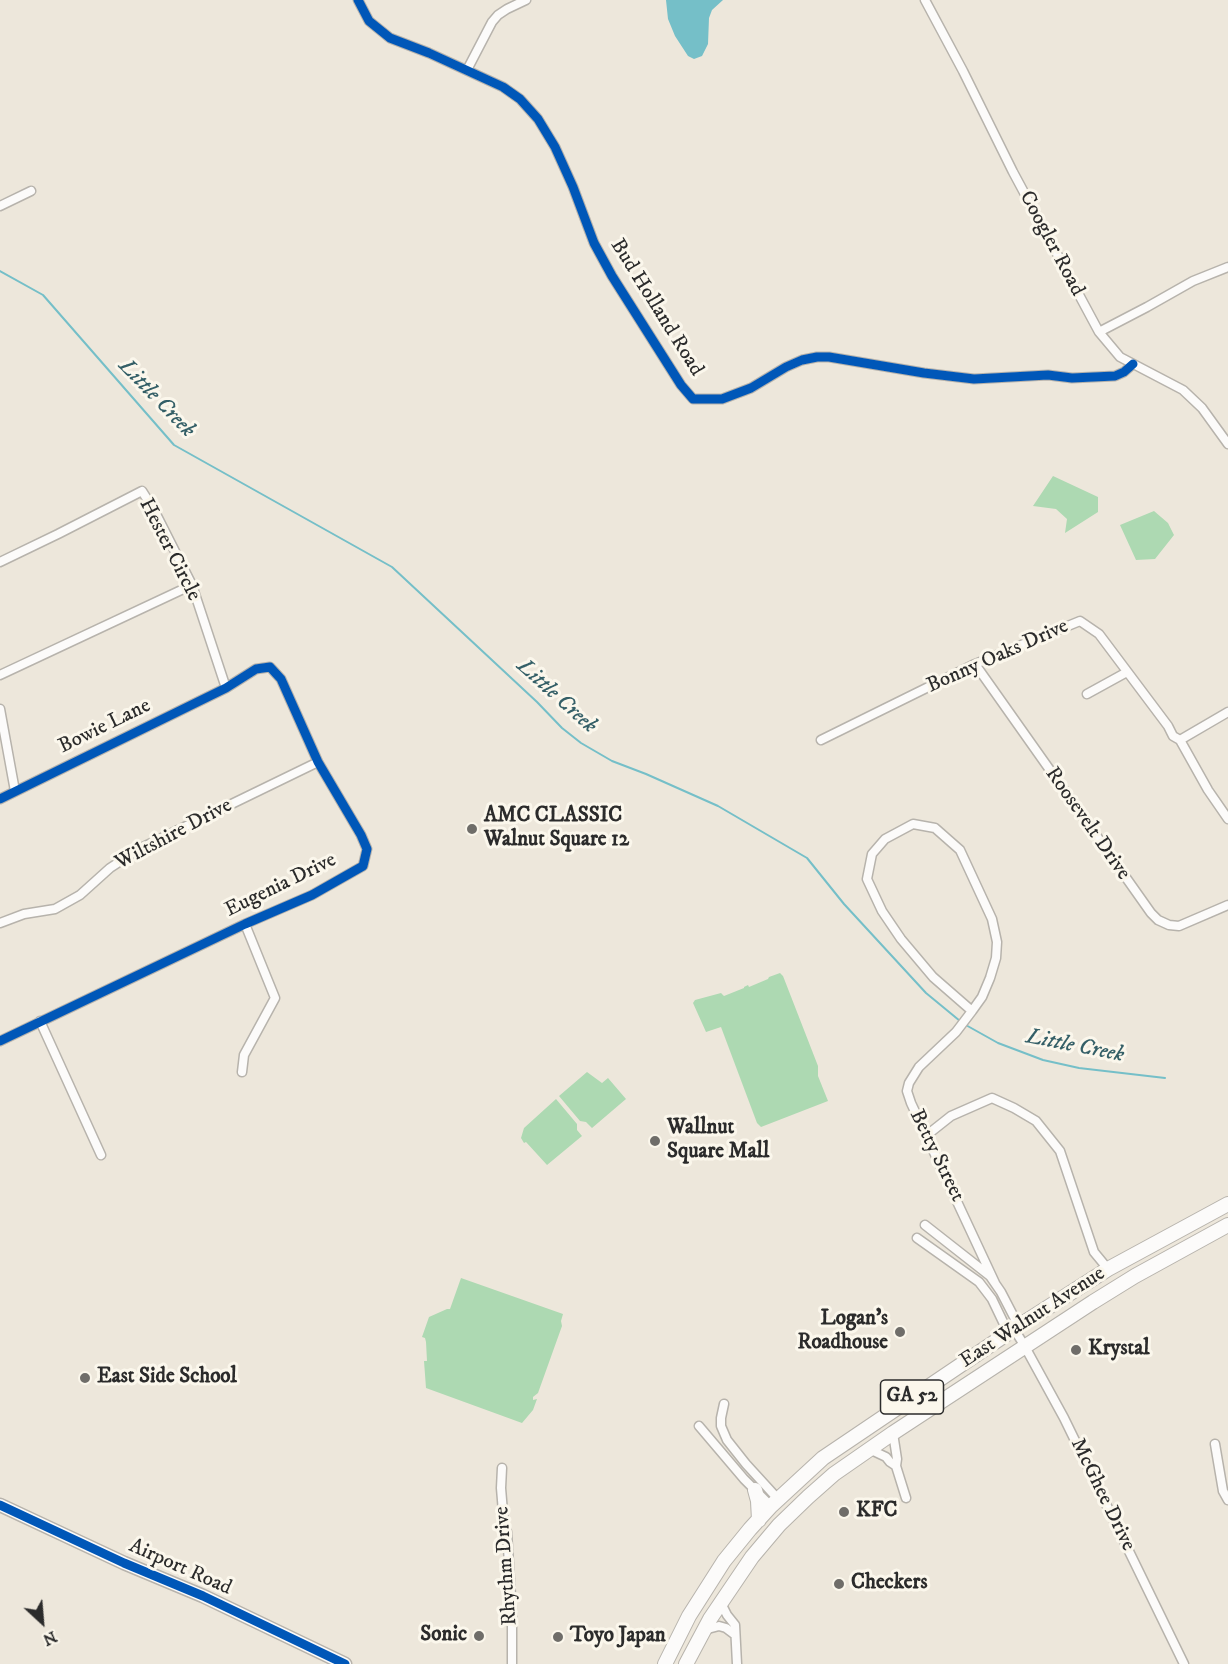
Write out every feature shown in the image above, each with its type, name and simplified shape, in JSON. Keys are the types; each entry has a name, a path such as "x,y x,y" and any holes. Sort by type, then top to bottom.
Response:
{"main road":[{"name":"East Walnut Avenue","path":"665,1664 689,1616 724,1561 775,1502 824,1458 1014,1329 1108,1269 1228,1204"},
{"name":"East Walnut Avenue","path":"686,1664 722,1599 752,1557 779,1525 834,1474 1024,1346 1135,1276 1228,1225"},
{"path":"755,1490 759,1520"}],"street":[{"name":"Bud Holland Road","path":"358,0 369,21 390,38 429,52 503,87 520,99 538,118 555,147 594,243 612,276 681,385 693,399 722,399 752,388 786,367 817,357 974,379 1048,375 1072,378 1115,376 1133,364"},
{"path":"467,70 492,22 498,15 526,0"},
{"name":"Coogler Road","path":"925,0 1098,332 1119,357 1183,390 1202,408 1228,444"},
{"path":"0,206 31,192"},
{"path":"1098,332 1193,281 1228,267"},
{"name":"Hester Circle","path":"0,562 142,491 192,585 226,688"},
{"path":"0,675 192,585"},
{"name":"Bonny Oaks Drive","path":"821,740 975,664 1080,621 1099,634 1168,726 1173,736 1180,740 1208,790 1228,819"},
{"name":"Roosevelt Drive","path":"975,664 1158,920 1179,926 1228,905"},
{"name":"Eugenia Drive","path":"0,1041 245,924 312,896 363,866 367,849 361,835 318,762 281,679 270,667 256,669 226,688"},
{"path":"1087,694 1127,672"},
{"name":"Bowie Lane","path":"0,799 226,688"},
{"path":"0,709 15,791"},
{"path":"1180,740 1228,712"},
{"name":"Wiltshire Drive","path":"0,923 24,914 55,909 80,895 110,868 139,849 318,762"},
{"name":"Betty Street","path":"972,1011 933,977 901,939 882,911 867,879 872,854 885,839 913,824 934,828 960,850 992,919 997,942 996,958 982,997 972,1011 956,1032 919,1067 907,1091 995,1283"},
{"path":"242,1072 244,1054 275,998 245,924"},
{"path":"40,1021 101,1155"},
{"path":"927,1135 951,1116 992,1098 1036,1121 1060,1151 1094,1252 1108,1269"},
{"path":"917,1238 979,1282 992,1299 1004,1324 1014,1329 1015,1319 990,1276 925,1225"},
{"name":"McGhee Drive","path":"1014,1329 1064,1418 1184,1664"},
{"path":"724,1404 721,1426 727,1440 775,1502"},
{"path":"699,1426 755,1490 775,1502"},
{"path":"893,1433 896,1466 906,1498"},
{"path":"1215,1444 1223,1491 1228,1500"},
{"path":"869,1449 896,1466"},
{"name":"Rhythm Drive","path":"502,1468 501,1488 504,1524 507,1532 511,1604 512,1664"},
{"name":"Airport Road","path":"0,1505 123,1563 203,1596 345,1664"},
{"path":"722,1599 723,1608 735,1625 737,1664"},
{"path":"704,1630 719,1626 734,1634"}],"green space":[{"path":"1053,476 1098,497 1098,512 1065,533 1067,519 1056,509 1033,506"},
{"path":"1154,511 1168,523 1174,535 1155,559 1136,560 1120,525"},
{"path":"780,973 818,1066 818,1076 828,1101 761,1127 757,1123 721,1027 706,1032 693,1003 695,1000 721,993 724,996"},
{"path":"587,1072 602,1083 608,1078 626,1099 592,1128 586,1122 580,1121 559,1096"},
{"path":"556,1099 577,1124 577,1130 582,1136 547,1165 521,1138 524,1128"},
{"path":"461,1278 563,1314 562,1326 538,1393 533,1397 533,1400 537,1399 533,1410 522,1423 426,1388 424,1361 427,1361 426,1342 422,1337 429,1317 450,1309"}],"water":[{"path":"666,0 723,0 712,10 709,18 708,44 702,56 694,59 688,56 675,36 668,19"}],"waterway":[{"name":"Little Creek","path":"0,271 43,295 174,445 392,567 562,728 581,743 612,761 718,806 807,858 844,904 926,993 960,1021"},
{"name":"Little Creek","path":"964,1024 998,1043 1043,1060 1079,1068 1165,1078"}],"cycle path":[{"path":"358,0 369,21 390,38 503,87 520,99 538,119 555,147 594,243 612,276 681,385 693,399 722,399 751,388 786,367 817,357 974,379 1048,375 1072,378 1115,376 1133,364"},
{"path":"0,799 226,688 256,669 270,667 281,679 318,762 367,849 363,866 312,895 245,924 0,1041"},
{"path":"0,1505 124,1563 203,1596 345,1664"}],"place":[{"name":"AMC CLASSIC Walnut Square 12","path":"472,829"},
{"name":"Wallnut Square Mall","path":"655,1141"},
{"name":"Logan's Roadhouse","path":"900,1332"},
{"name":"Krystal","path":"1076,1350"},
{"name":"East Side School","path":"85,1378"},
{"name":"KFC","path":"844,1512"},
{"name":"Checkers","path":"839,1584"},
{"name":"Sonic","path":"479,1636"},
{"name":"Toyo Japan","path":"558,1637"}]}
